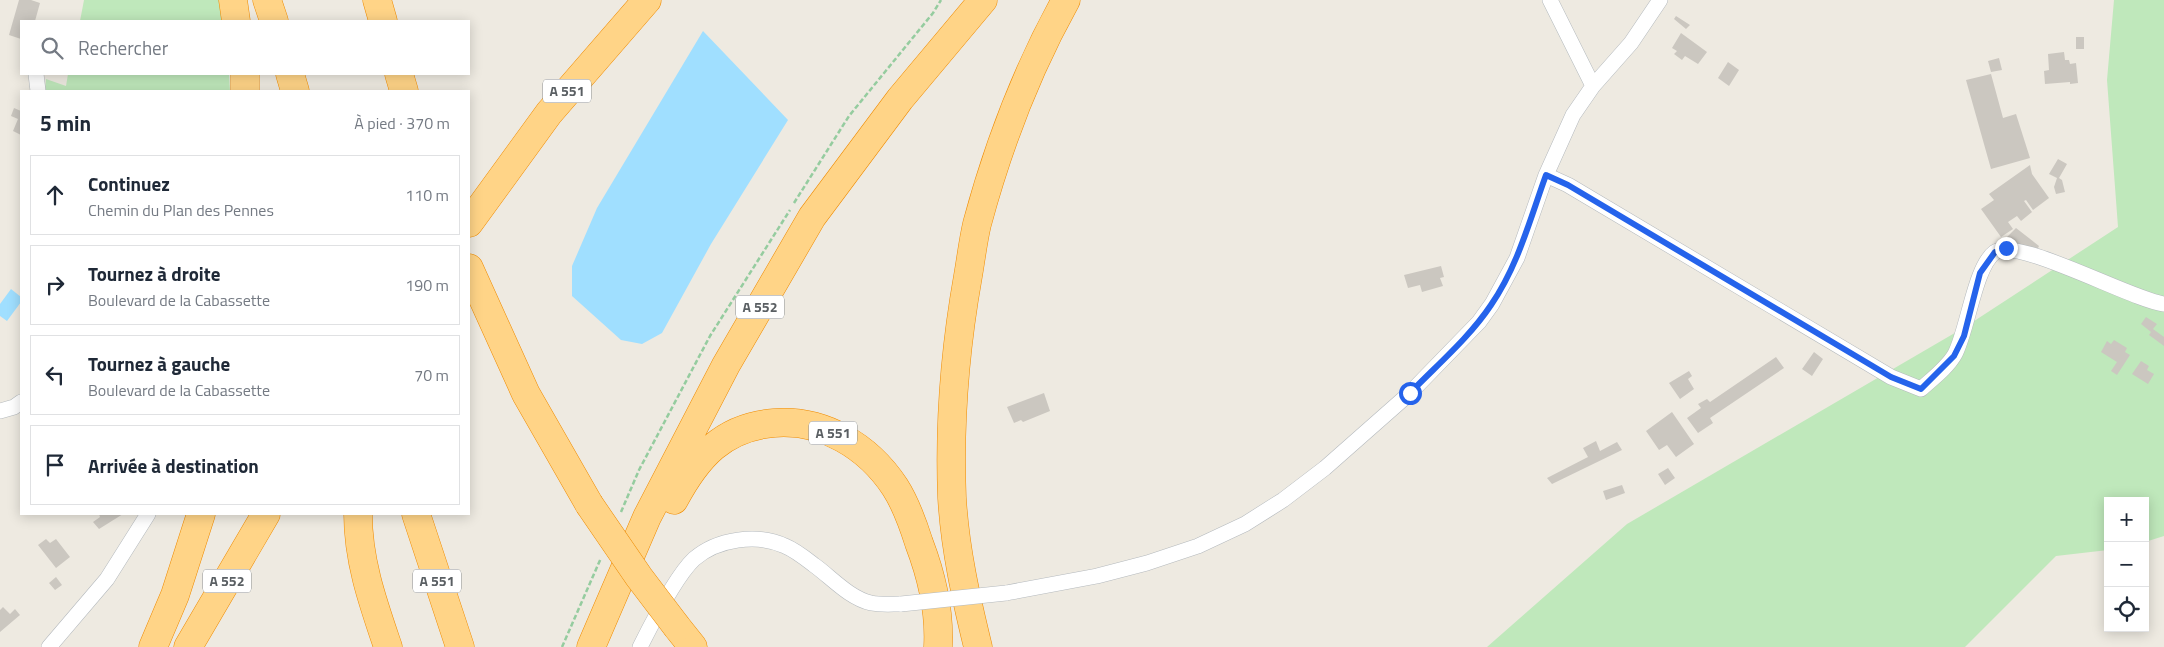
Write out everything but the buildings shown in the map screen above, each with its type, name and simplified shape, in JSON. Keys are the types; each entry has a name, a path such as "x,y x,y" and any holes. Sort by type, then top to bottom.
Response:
{"highway":[{"path":"233,0 236,20"},
{"path":"267,0 274,20"},
{"path":"376,0 383,20"},
{"path":"470,196 536,110 630,0"},
{"name":"A 551","path":"470,222 549,113 648,0"},
{"name":"A 552","path":"591,647 647,517 726,365 812,217 900,99 982,0"},
{"path":"978,647 960,564 952,499 952,424 960,321 977,226 1000,151 1027,77 1066,0"},
{"path":"245,75 245,90"},
{"path":"290,75 295,90"},
{"path":"399,75 404,90"},
{"path":"470,270 526,394 589,504 639,577 687,639"},
{"name":"A 551","path":"596,647 682,484 702,458 714,445 744,428 786,422 825,428 850,442 879,466 895,488 911,518 932,582 937,610 938,647"},
{"name":"A 552","path":"153,647 175,594 201,515"},
{"name":"A 552","path":"188,647 265,515"},
{"path":"358,515 360,547 369,594 388,647"},
{"name":"A 551","path":"416,515 460,647"}],"street":[{"path":"1550,0 1593,86"},
{"path":"640,647 678,579 687,568 695,559 726,542 759,540 786,546 814,564 850,593 864,601 880,604 901,604 1006,593 1097,576 1147,563 1198,546 1252,519 1283,500 1325,468 1410,393 1479,322 1492,304 1517,258 1546,175 1573,115 1593,86 1630,43 1660,0"},
{"path":"36,75 38,90"},
{"path":"1546,175 1568,185 1891,377 1921,389 1954,356 1964,336 1980,273 1995,252 2006,248 2081,272 2123,292 2164,304"},
{"path":"0,411 14,407 20,403"},
{"path":"49,647 107,579 147,515"}],"green space":[{"path":"84,0 220,0 223,20 80,20"},
{"path":"2114,0 2164,0 2164,536 2149,541 2149,497 2104,497 2104,550 2056,556 1965,647 1487,647 1627,524 1965,327 2118,227 2107,80"},
{"path":"68,75 229,75 230,90 45,90 46,79 66,86"}],"water":[{"path":"703,31 788,120 711,244 662,333 642,344 621,340 572,296 572,266 597,208"},
{"path":"11,289 20,296 20,303 7,321 0,316 0,304"}],"route":[{"path":"1410,393 1479,322 1492,304 1517,258 1546,175 1568,185 1891,377 1921,389 1954,356 1964,336 1980,273 1995,252 2006,248"}]}
